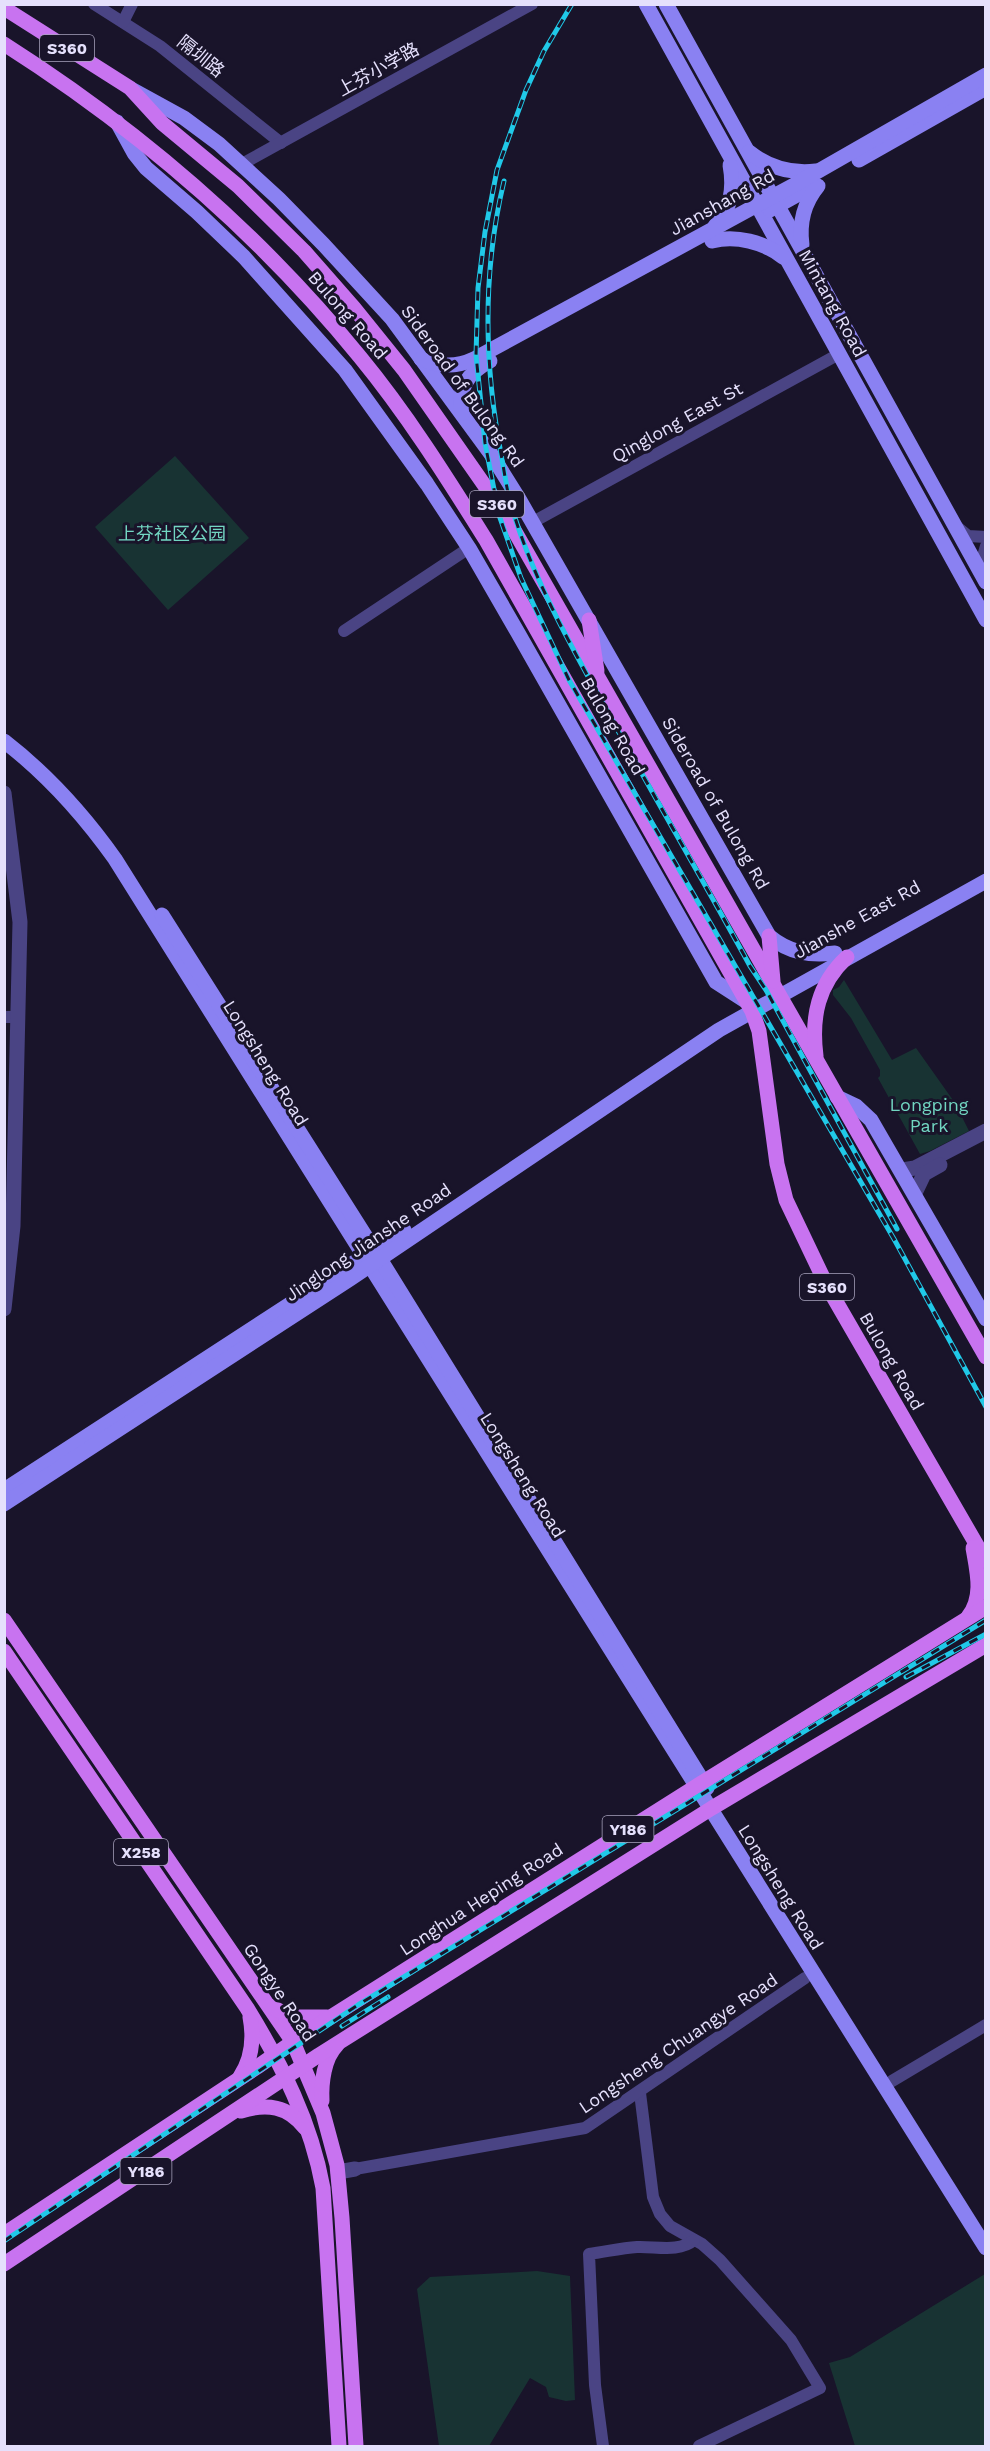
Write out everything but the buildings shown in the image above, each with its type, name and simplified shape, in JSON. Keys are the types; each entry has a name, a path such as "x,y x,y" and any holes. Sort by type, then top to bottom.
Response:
{"main road":[{"name":"Mintang Road","path":"646,4 986,620"},
{"name":"Mintang Road","path":"666,4 984,580"},
{"name":"Bulong Road","path":"4,8 130,88 162,123 238,186 303,251 354,308 404,370 506,516 986,1357"},
{"name":"Bulong Road","path":"4,44 115,120 209,197 259,244 361,357 404,414 486,540 750,1007 759,1031 777,1164 786,1200 827,1286 986,1561"},
{"name":"Jianshang Rd","path":"822,175 986,75"},
{"name":"Sideroad of Bulong Rd","path":"130,88 195,125 242,164 279,199 392,319 490,454 533,522 769,936"},
{"name":"Jianshang Rd","path":"476,363 986,88"},
{"path":"115,120 134,153 146,168 244,257 345,370 421,474 469,548 716,982 750,1007"},
{"path":"743,147 761,161 776,167 822,175 801,219 801,237 805,256"},
{"path":"729,156 732,182 730,201 711,236 757,243 777,252 789,264"},
{"path":"421,359 453,366 476,363"},
{"path":"462,416 461,390 476,363"},
{"path":"589,620 599,680"},
{"name":"Longsheng Road","path":"4,729 36,753 72,788 122,851 699,1784 986,2229"},
{"name":"Longsheng Road","path":"4,741 29,760 72,803 115,859 372,1258"},
{"name":"Jianshe East Rd","path":"750,1007 986,869"},
{"name":"Jianshe East Rd","path":"841,955 986,880"},
{"path":"769,936 777,944 796,952 841,955"},
{"path":"769,936 776,992"},
{"path":"818,1065 815,1038 819,998 841,955"},
{"name":"Jinglong Jianshe Road","path":"4,1504 372,1258 712,1022 750,1007"},
{"path":"837,1097 864,1112 902,1170 986,1319"},
{"name":"Jinglong Jianshe Road","path":"4,1490 372,1258"},
{"path":"966,1619 976,1603 978,1592 978,1572 971,1537"},
{"name":"Longhua Heping Road","path":"4,2234 293,2042 699,1784 986,1608"},
{"name":"Gongye Road","path":"4,1620 293,2042 304,2065 323,2113 338,2172 356,2446"},
{"name":"Y186","path":"4,2264 286,2076 714,1807 986,1645"},
{"name":"Gongye Road","path":"4,1650 247,2008 286,2076 312,2139 320,2169 326,2212 339,2446"},
{"name":"Longsheng Road","path":"714,1807 809,1975 986,2248"},
{"path":"266,2002 276,2011 291,2017 309,2019 336,2015"},
{"path":"239,2078 249,2058 252,2043 252,2030 247,2008"},
{"path":"323,2113 322,2086 327,2064 334,2048 342,2041"},
{"path":"230,2115 261,2107 282,2108 298,2119 312,2139"},
{"path":"4,2226 40,2211"}],"street":[{"name":"隔圳路","path":"94,4 160,46 280,143"},
{"path":"123,22 132,4"},
{"name":"上芬小学路","path":"242,164 532,4"},
{"name":"Qinglong East St","path":"533,522 839,354"},
{"path":"954,524 968,536 986,537"},
{"path":"984,580 981,562 986,546"},
{"path":"344,631 469,548"},
{"path":"4,793 19,904 11,1017 13,1226 4,1309"},
{"path":"902,1170 915,1168 986,1131"},
{"path":"915,1193 922,1178 929,1171 986,1140"},
{"name":"Longsheng Chuangye Road","path":"355,2169 582,2129 640,2092 809,1975"},
{"path":"892,2081 986,2025"},
{"path":"640,2092 656,2205 670,2226 713,2253 777,2323 791,2340 820,2388 699,2446"},
{"path":"338,2172 355,2169"},
{"path":"603,2446 596,2394 589,2254 637,2247 669,2248 689,2244 694,2240"}],"green space":[{"name":"上芬社区公园","path":"175,456 249,538 168,610 95,527"},
{"name":"Longping Park","path":"844,980 892,1060 916,1048 955,1103 969,1131 920,1154 878,1078 880,1070 851,1018 833,995 833,990 839,987"},
{"path":"537,2271 570,2276 575,2400 566,2401 549,2397 546,2387 530,2378 489,2446 439,2446 417,2289 430,2277"},
{"path":"985,2274 985,2446 855,2446 829,2363 850,2357"}],"railway":[{"path":"572,4 544,51 526,90 497,170 485,232 478,288 476,355 485,443 499,515 521,578 569,680 894,1239 986,1407"},
{"path":"504,181 492,250 489,285 489,355 496,424 505,478 510,502 530,560 579,660 750,966 766,990 897,1229"},
{"path":"4,2241 358,2005 986,1620"},
{"path":"906,1677 986,1634"},
{"path":"342,2026 388,1997"}]}
